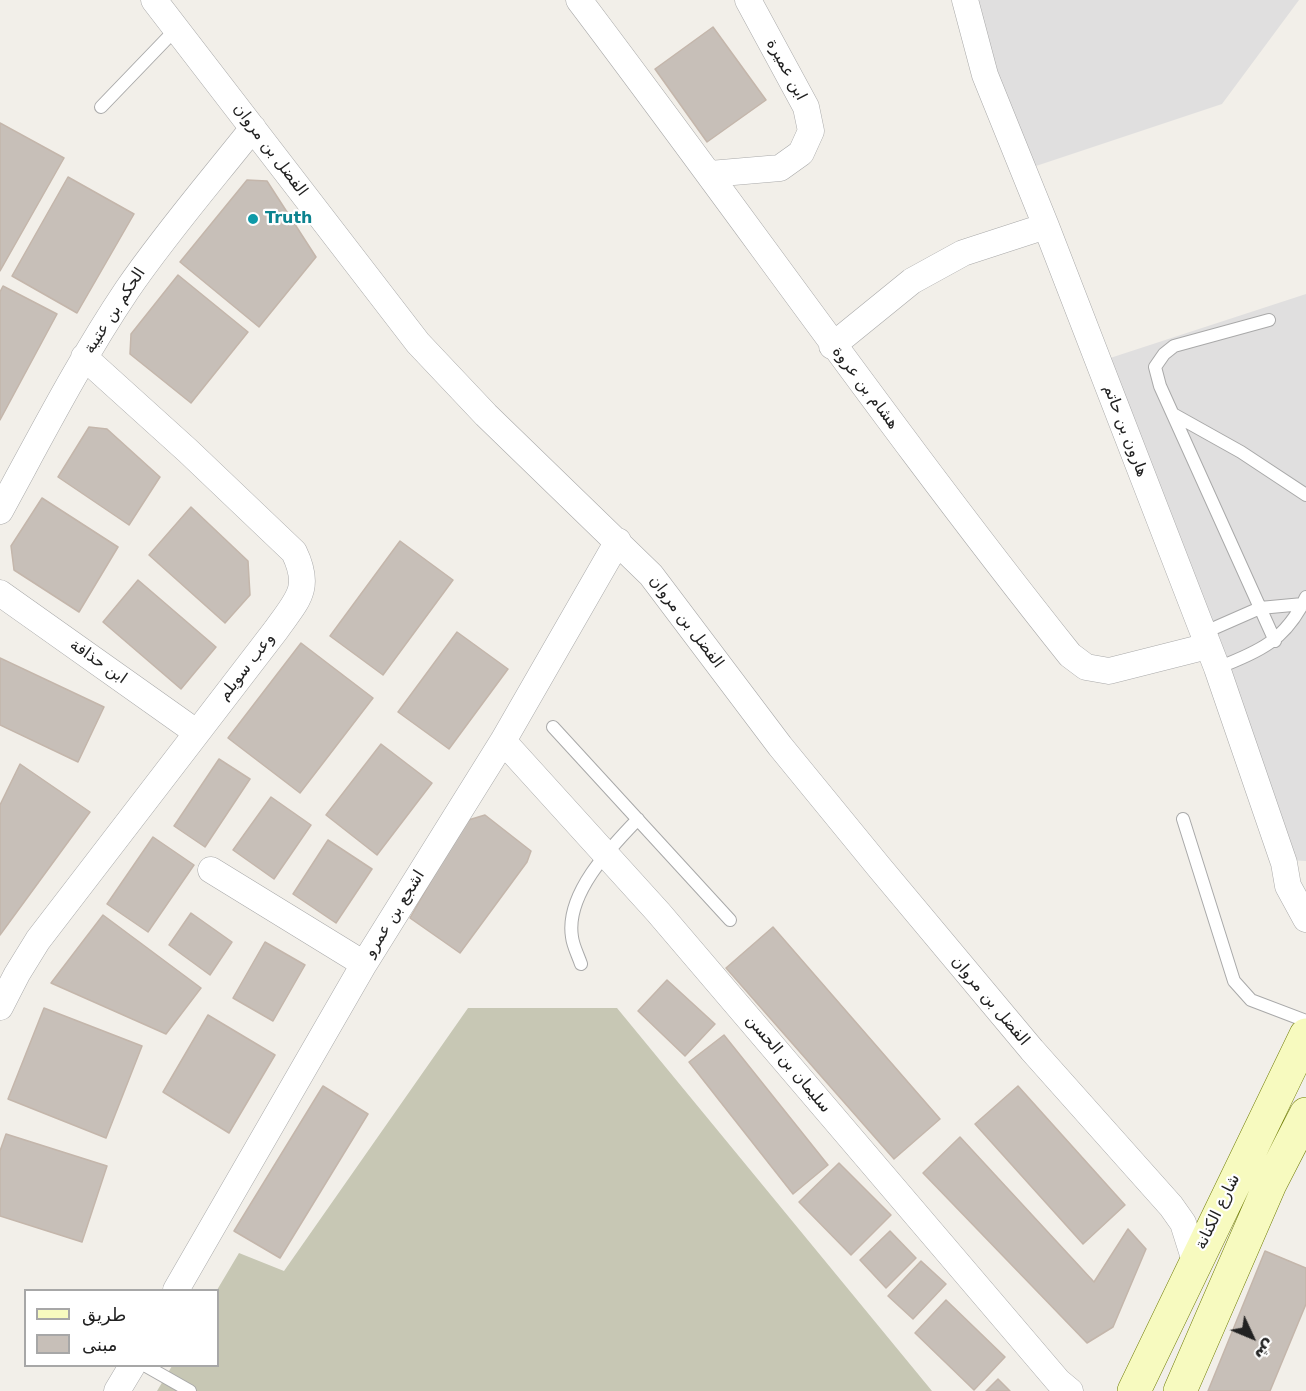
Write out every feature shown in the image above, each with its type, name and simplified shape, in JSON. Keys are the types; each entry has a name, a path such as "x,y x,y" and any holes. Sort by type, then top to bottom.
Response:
{"street":[{"name":"الفضل بن مروان","path":"154,0 425,350 486,415 651,575 780,746 886,876 1032,1050 1171,1206 1183,1223 1195,1261"},
{"name":"هشام بن عروة","path":"579,0 710,174 832,346 1070,655 1086,667 1109,671 1209,649"},
{"name":"ابن عميرة","path":"710,174 780,168 801,153 811,131 806,107 748,0"},
{"name":"هارون بن حاتم","path":"965,0 985,75 1046,226 1209,649 1284,863 1288,886 1306,919"},
{"name":"الحكم بن عتيبة","path":"0,511 84,357 128,289 169,232 253,128"},
{"path":"832,346 912,281 963,253 1046,226"},
{"name":"وعب سويلم","path":"0,1007 16,974 38,940 296,602 303,588 303,571 294,552 188,451 84,357"},
{"name":"اشجع بن عمرو","path":"177,1289 364,964 502,741 618,541"},
{"name":"ابن حذافة","path":"0,593 196,732"},
{"name":"سليمان بن الحسن","path":"502,741 605,853 1058,1381 1070,1391"},
{"name":"هارون بن حاتم","path":"1284,863 1306,898"},
{"path":"211,870 364,964"},
{"name":"شارع الكنانة","path":"1133,1391 1306,1035"},
{"path":"1180,1391 1270,1184 1306,1114"},
{"path":"117,1391 131,1367"}],"lane":[{"path":"101,107 177,28"},
{"path":"1269,320 1174,346 1164,354 1155,367 1173,414 1275,641"},
{"path":"1173,414 1241,452 1306,495"},
{"path":"1209,649 1260,608 1304,600"},
{"path":"1209,649 1275,641 1304,600"},
{"path":"553,727 730,920"},
{"path":"581,964 572,936 574,907 605,853 638,819"},
{"path":"1183,819 1234,981 1251,1000 1306,1021"},
{"path":"149,1367 190,1391"}],"shaded area":[{"path":"961,0 1299,0 1222,104 1027,169"},
{"path":"1306,294 1306,861 1287,860 1101,361"},
{"path":"468,1008 617,1008 932,1391 157,1391 171,1367 219,1367 218,1289 239,1253 284,1271"}],"building":[{"path":"713,27 766,100 707,142 655,69"},
{"path":"0,123 64,158 0,271"},
{"path":"68,177 134,214 77,313 12,276"},
{"name":"Truth","path":"247,180 267,181 316,257 259,327 180,262"},
{"path":"178,275 248,332 191,403 130,354 131,334"},
{"path":"3,286 57,314 0,420 0,292"},
{"path":"89,427 107,429 160,477 129,525 58,477"},
{"path":"42,498 118,547 79,612 14,570 11,546"},
{"path":"191,507 248,561 250,595 225,623 149,555"},
{"path":"400,541 453,580 383,675 330,636"},
{"path":"138,580 216,647 181,689 103,622"},
{"path":"457,632 508,669 449,749 398,712"},
{"path":"301,643 373,698 300,793 228,738"},
{"path":"0,658 104,707 78,762 0,725"},
{"path":"381,744 432,783 377,855 326,815"},
{"path":"219,759 250,779 205,847 174,826"},
{"path":"20,764 90,812 0,935 0,805"},
{"path":"271,797 311,825 274,879 233,850"},
{"path":"485,815 531,851 527,862 460,953 410,918 465,821"},
{"path":"153,837 194,865 148,932 107,904"},
{"path":"328,840 372,869 336,923 293,894"},
{"path":"191,913 232,942 210,975 169,945"},
{"path":"103,915 201,988 166,1034 51,983"},
{"path":"773,927 940,1119 894,1159 726,968"},
{"path":"265,942 305,965 273,1021 233,998"},
{"path":"667,980 715,1024 685,1056 638,1011"},
{"path":"44,1008 142,1046 106,1138 8,1099"},
{"path":"208,1015 275,1055 229,1133 163,1092"},
{"path":"724,1035 828,1165 793,1194 689,1062"},
{"path":"323,1086 368,1114 280,1258 234,1231"},
{"path":"1018,1086 1125,1205 1083,1244 975,1124"},
{"path":"6,1134 107,1166 82,1242 0,1216 0,1151"},
{"path":"960,1137 1094,1282 1128,1229 1146,1249 1113,1327 1087,1343 923,1173"},
{"path":"839,1163 891,1215 851,1255 799,1202"},
{"path":"890,1231 916,1258 886,1288 860,1260"},
{"path":"1265,1251 1306,1268 1306,1304 1270,1391 1208,1391"},
{"path":"921,1261 946,1284 913,1319 888,1296"},
{"path":"946,1300 1005,1357 974,1390 915,1333"},
{"path":"998,1379 1010,1391 986,1391"}],"place":[{"name":"Truth","path":"253,219"}]}
